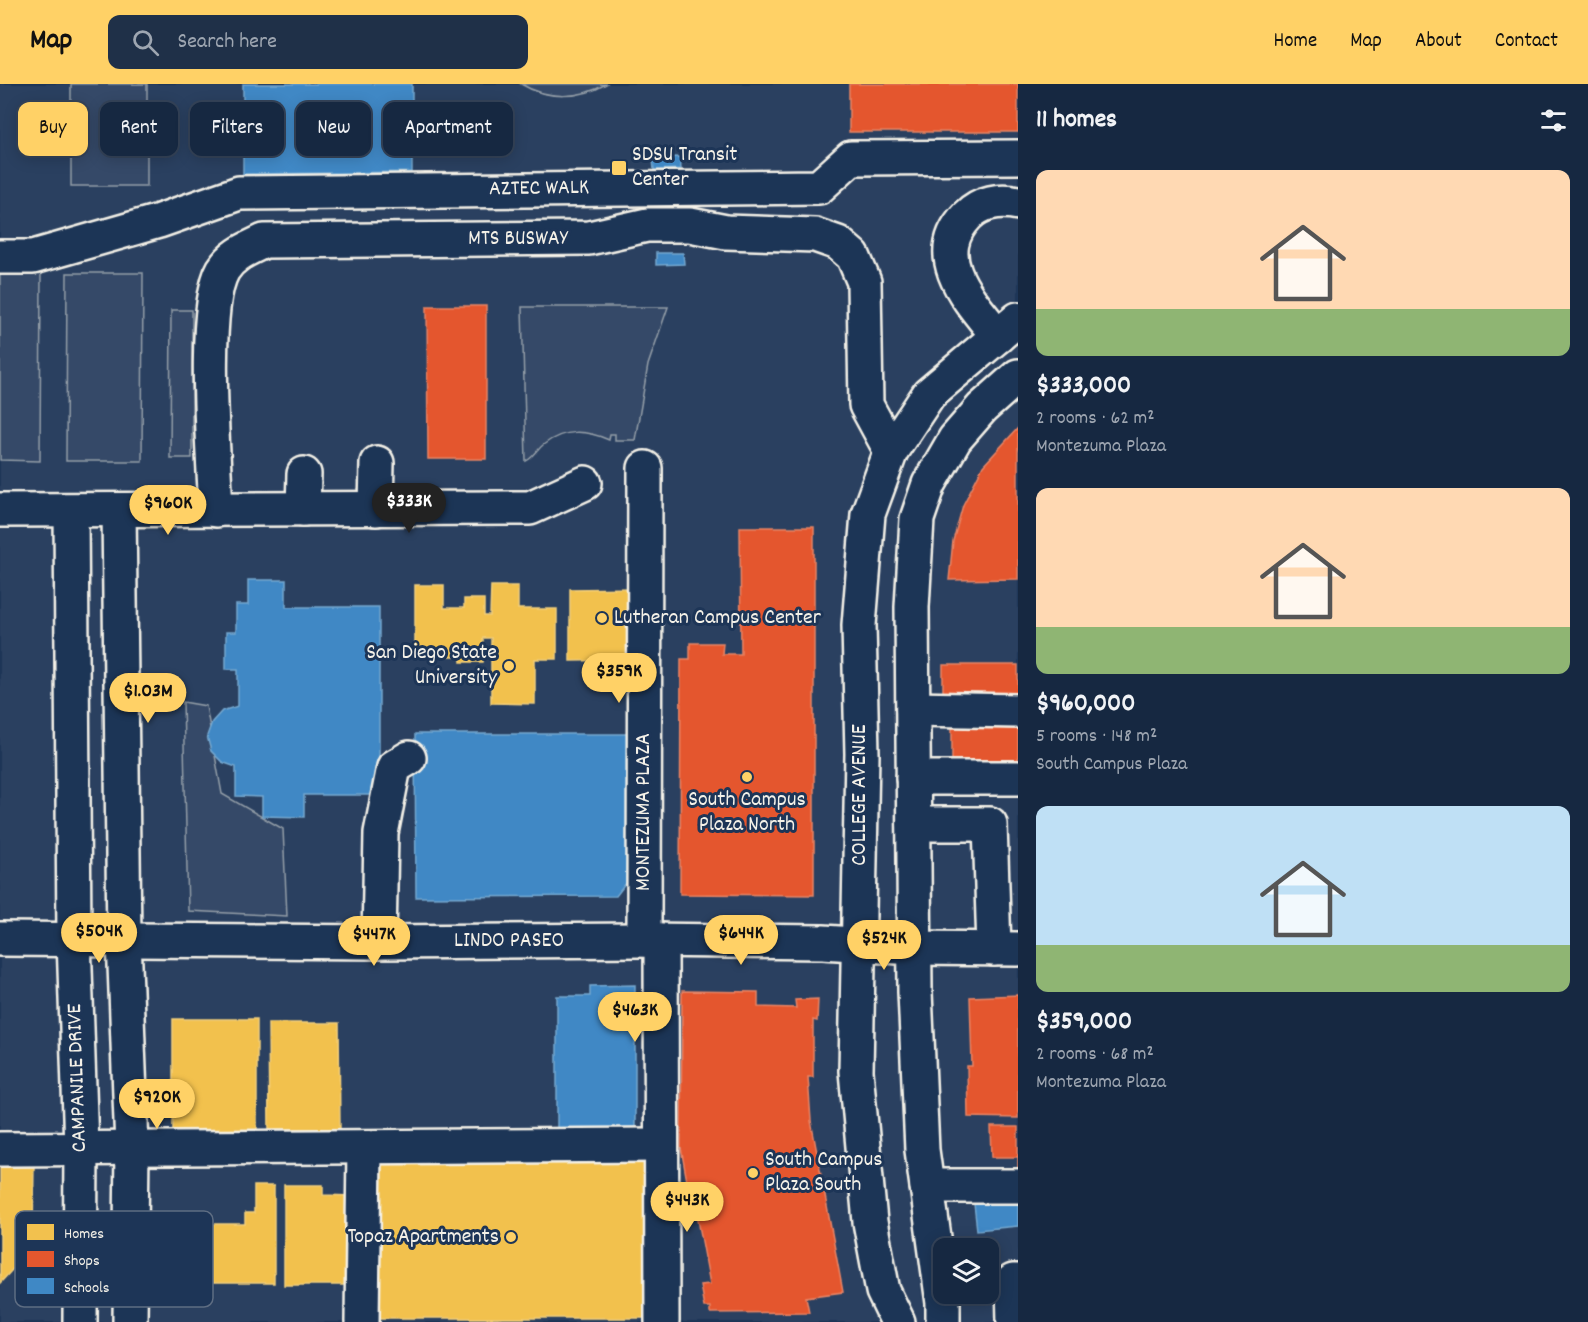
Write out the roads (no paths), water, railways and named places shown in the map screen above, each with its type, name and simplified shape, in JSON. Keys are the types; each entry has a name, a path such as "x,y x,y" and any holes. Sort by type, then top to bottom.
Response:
{"street":[{"name":"AZTEC WALK","path":"0,257 33,256 159,221 239,193 819,187 851,158 1018,157"},
{"path":"1008,328 958,285 952,269 950,252 959,224 969,213 1001,200 1018,203"},
{"name":"MTS BUSWAY","path":"216,510 211,394 214,295 223,271 236,254 264,241 589,238 646,225 690,225 726,232 815,235 838,243 853,256 864,282 866,405 891,451"},
{"name":"COLLEGE AVENUE","path":"898,1322 883,1291 870,1222 856,1071 862,754 859,625 868,514 891,451 929,394 1008,328"},
{"path":"943,1322 943,1303 921,1128 914,948 912,607 917,519 929,484 955,439 982,408 1016,382"},
{"path":"376,509 377,462"},
{"name":"MONTEZUMA PLAZA","path":"645,468 652,940 661,1145 662,1322"},
{"path":"303,509 304,474"},
{"path":"0,510 530,508 585,483"},
{"path":"119,510 124,939 132,1147 131,1211"},
{"name":"CAMPANILE DRIVE","path":"71,511 74,939 81,1147 81,1211"},
{"path":"913,709 1018,711"},
{"path":"379,942 381,833 394,768 409,758"},
{"path":"913,778 1018,778"},
{"path":"914,824 990,824 1006,949"},
{"name":"LINDO PASEO","path":"0,939 379,942 652,940 1006,949"},
{"path":"0,1149 661,1145"},
{"path":"362,1322 364,1147"},
{"path":"927,1186 1018,1186"},
{"path":"1014,1322 1013,1281 1018,1281"},
{"name":"CAMPANILE DRIVE","path":"80,1307 80,1322"},
{"path":"130,1307 130,1322"}],"place":[{"name":"SDSU Transit Center","path":"619,168"},
{"name":"Lutheran Campus Center","path":"602,618"},
{"name":"San Diego State University","path":"509,666"},
{"name":"South Campus Plaza North","path":"747,777"},
{"name":"South Campus Plaza South","path":"753,1173"},
{"name":"Topaz Apartments","path":"511,1237"}]}
